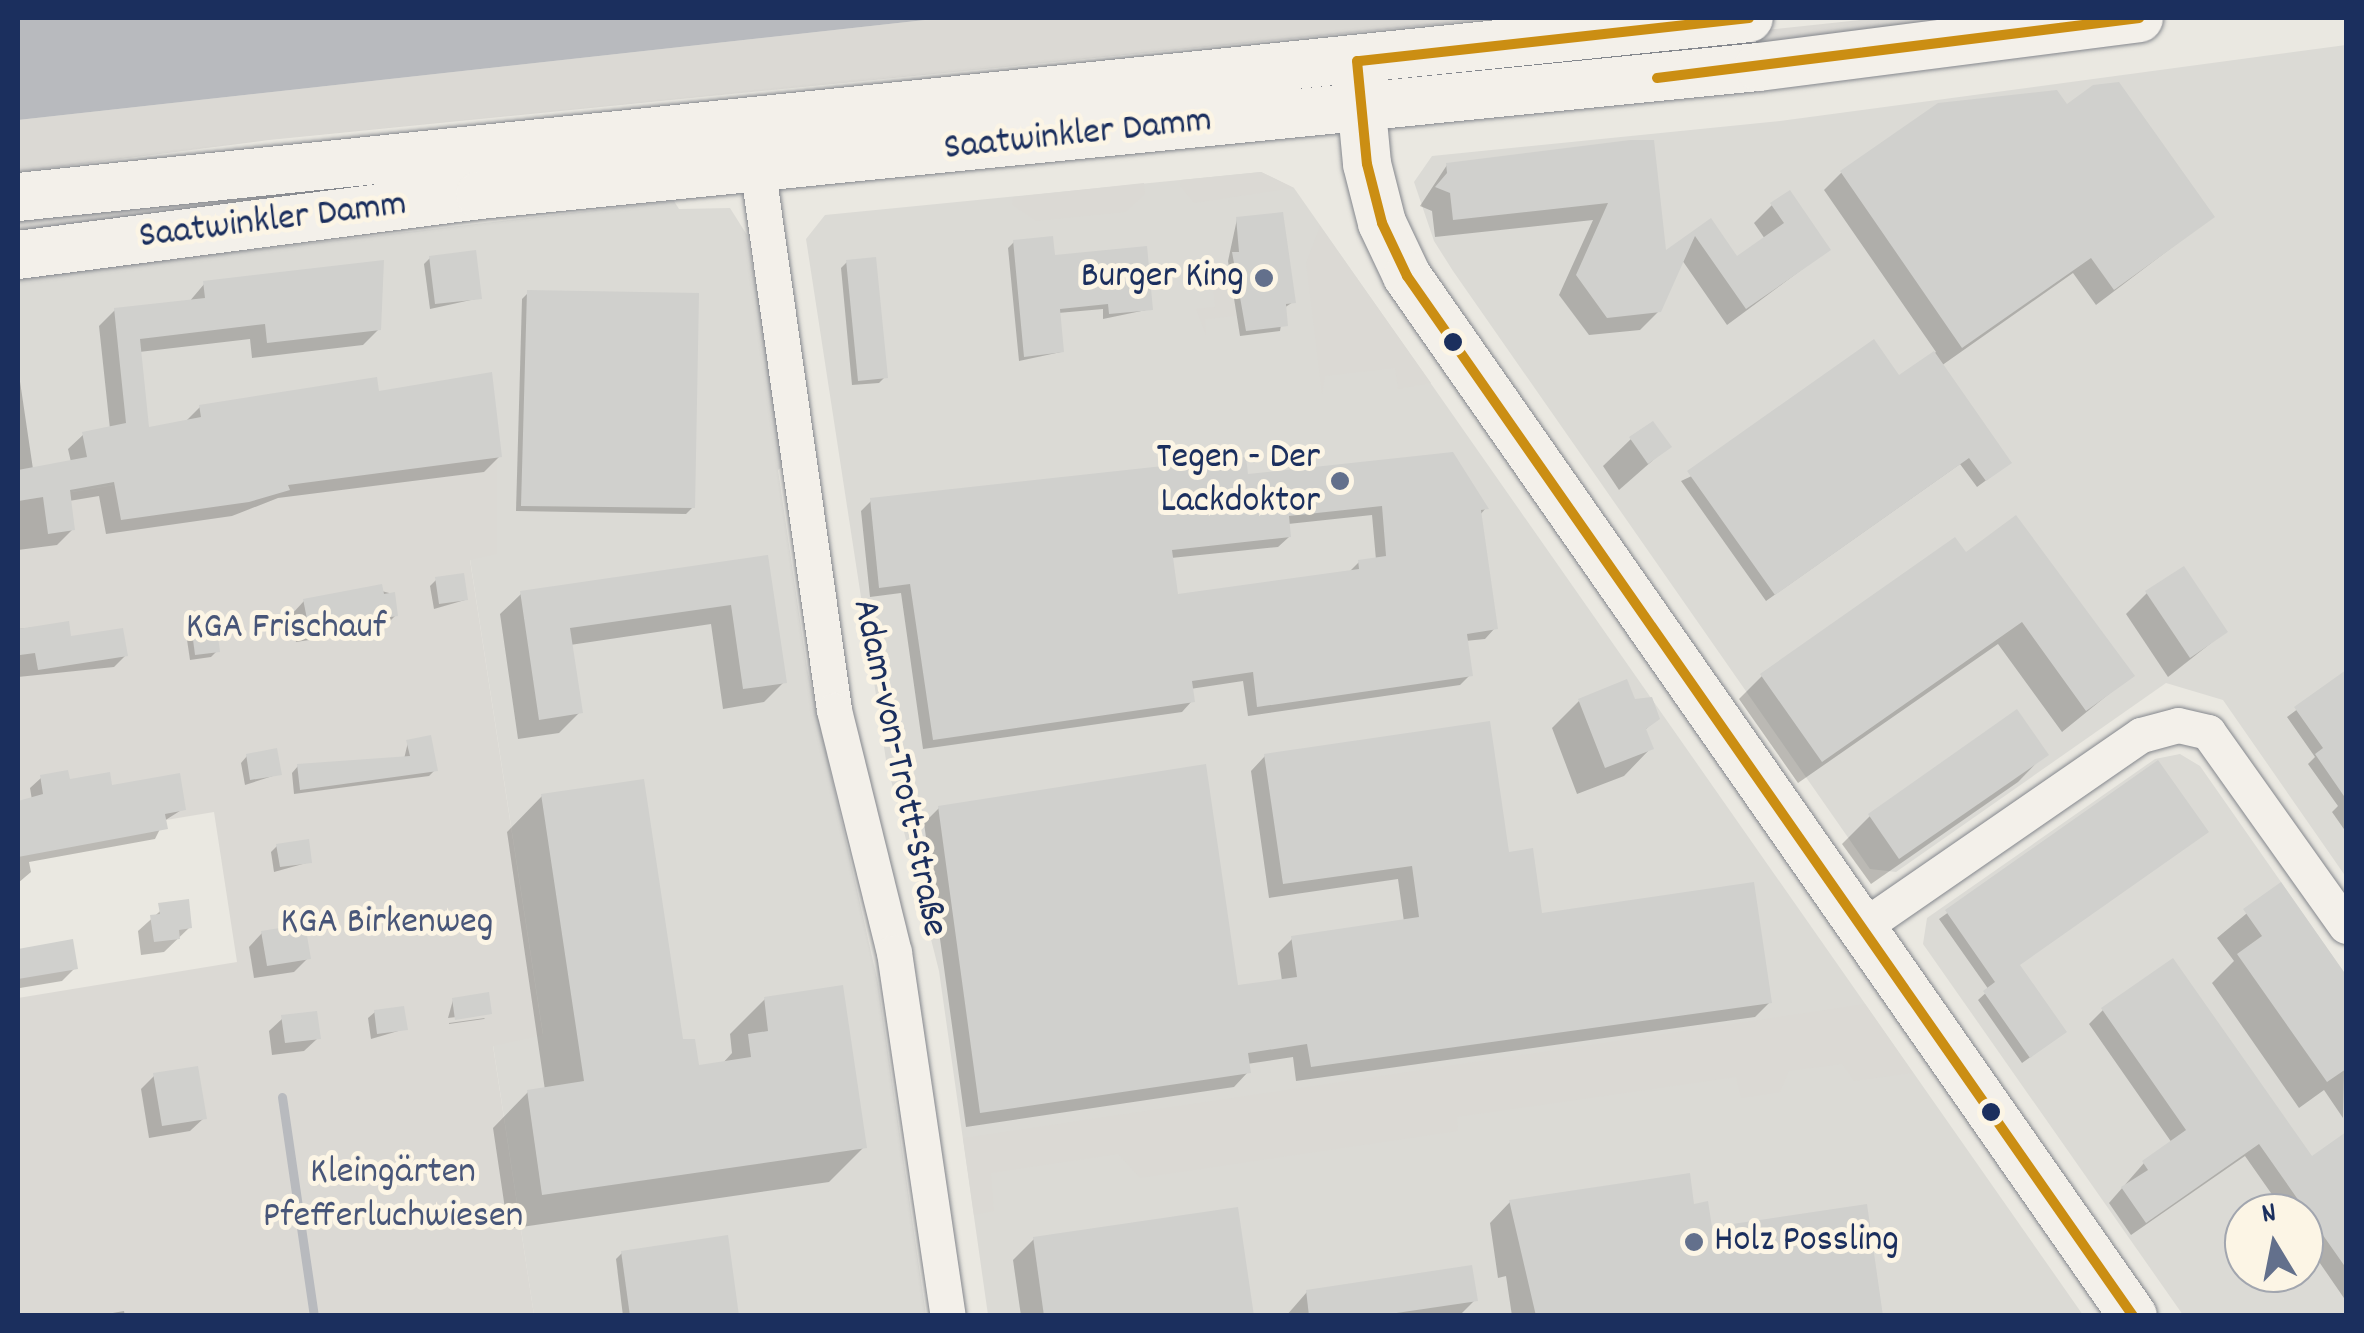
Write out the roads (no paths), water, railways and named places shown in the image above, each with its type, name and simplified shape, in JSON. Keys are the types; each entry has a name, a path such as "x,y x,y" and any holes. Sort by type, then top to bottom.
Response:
{"main road":[{"name":"Saatwinkler Damm","path":"18,197 1749,18"},
{"name":"Saatwinkler Damm","path":"18,255 480,195 1870,55 2139,18"},
{"path":"1357,60 1378,208 1407,276 2133,1316"}],"street":[{"name":"Adam-von-Trott-Straße","path":"751,119 834,710 894,952 948,1316"},
{"path":"1862,928 2140,734 2178,726 2208,732 2346,926"}],"waterway":[{"path":"282,1097 314,1316"}],"place":[{"name":"Burger King","path":"1264,278"},
{"name":"Tegen - Der Lackdoktor","path":"1340,481"},
{"name":"Holz Possling","path":"1694,1242"}],"park label":[{"name":"KGA Frischauf","path":"286,629"},
{"name":"KGA Birkenweg","path":"387,924"},
{"name":"Kleingärten Pfefferluchwiesen","path":"393,1196"}]}
